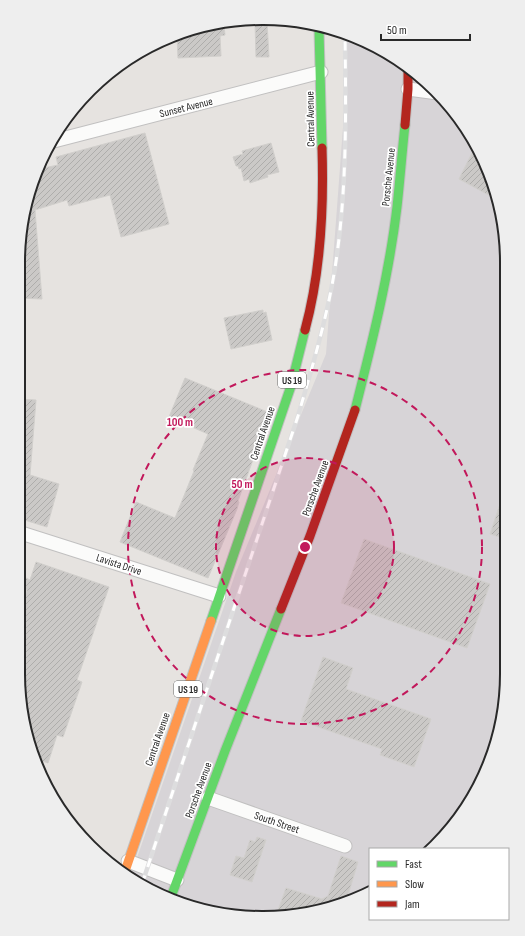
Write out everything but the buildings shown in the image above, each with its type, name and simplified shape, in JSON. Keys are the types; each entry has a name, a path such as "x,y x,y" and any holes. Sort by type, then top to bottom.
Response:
{"main road":[{"name":"Central Avenue","path":"126,868 291,386 311,308 319,256 323,201 319,32"},
{"name":"Porsche Avenue","path":"172,893 225,751 310,536 352,417 375,331 391,247 397,207 408,75"}],"street":[{"name":"Sunset Avenue","path":"60,139 321,72"},
{"path":"408,89 426,91"},
{"name":"Lavista Drive","path":"25,534 220,596"},
{"name":"South Street","path":"208,798 345,846"},
{"path":"128,861 177,880"}],"shaded area":[{"path":"347,41 368,49 394,65 419,84 441,106 460,131 476,157 492,201 498,232 500,262 500,674 498,704 492,735 476,779 451,818 423,848 369,848 369,886 324,903 293,909 278,910 262,911 232,909 201,903 172,893 157,887 132,872 236,572 326,354 347,74"}],"railway":[{"path":"144,879 298,416 314,361 332,287 339,239 344,182 345,40"}],"traffic: fast":[{"path":"319,32 322,148"},
{"path":"355,410 374,334 394,232 405,125"},
{"path":"211,621 291,386 305,330"},
{"path":"172,893 225,751 281,609"}],"traffic: slow":[{"path":"126,868 211,621"}],"traffic: jam":[{"path":"405,125 408,75"},
{"path":"305,330 315,285 318,263 322,217 322,148"},
{"path":"281,609 310,536 355,410"}]}
